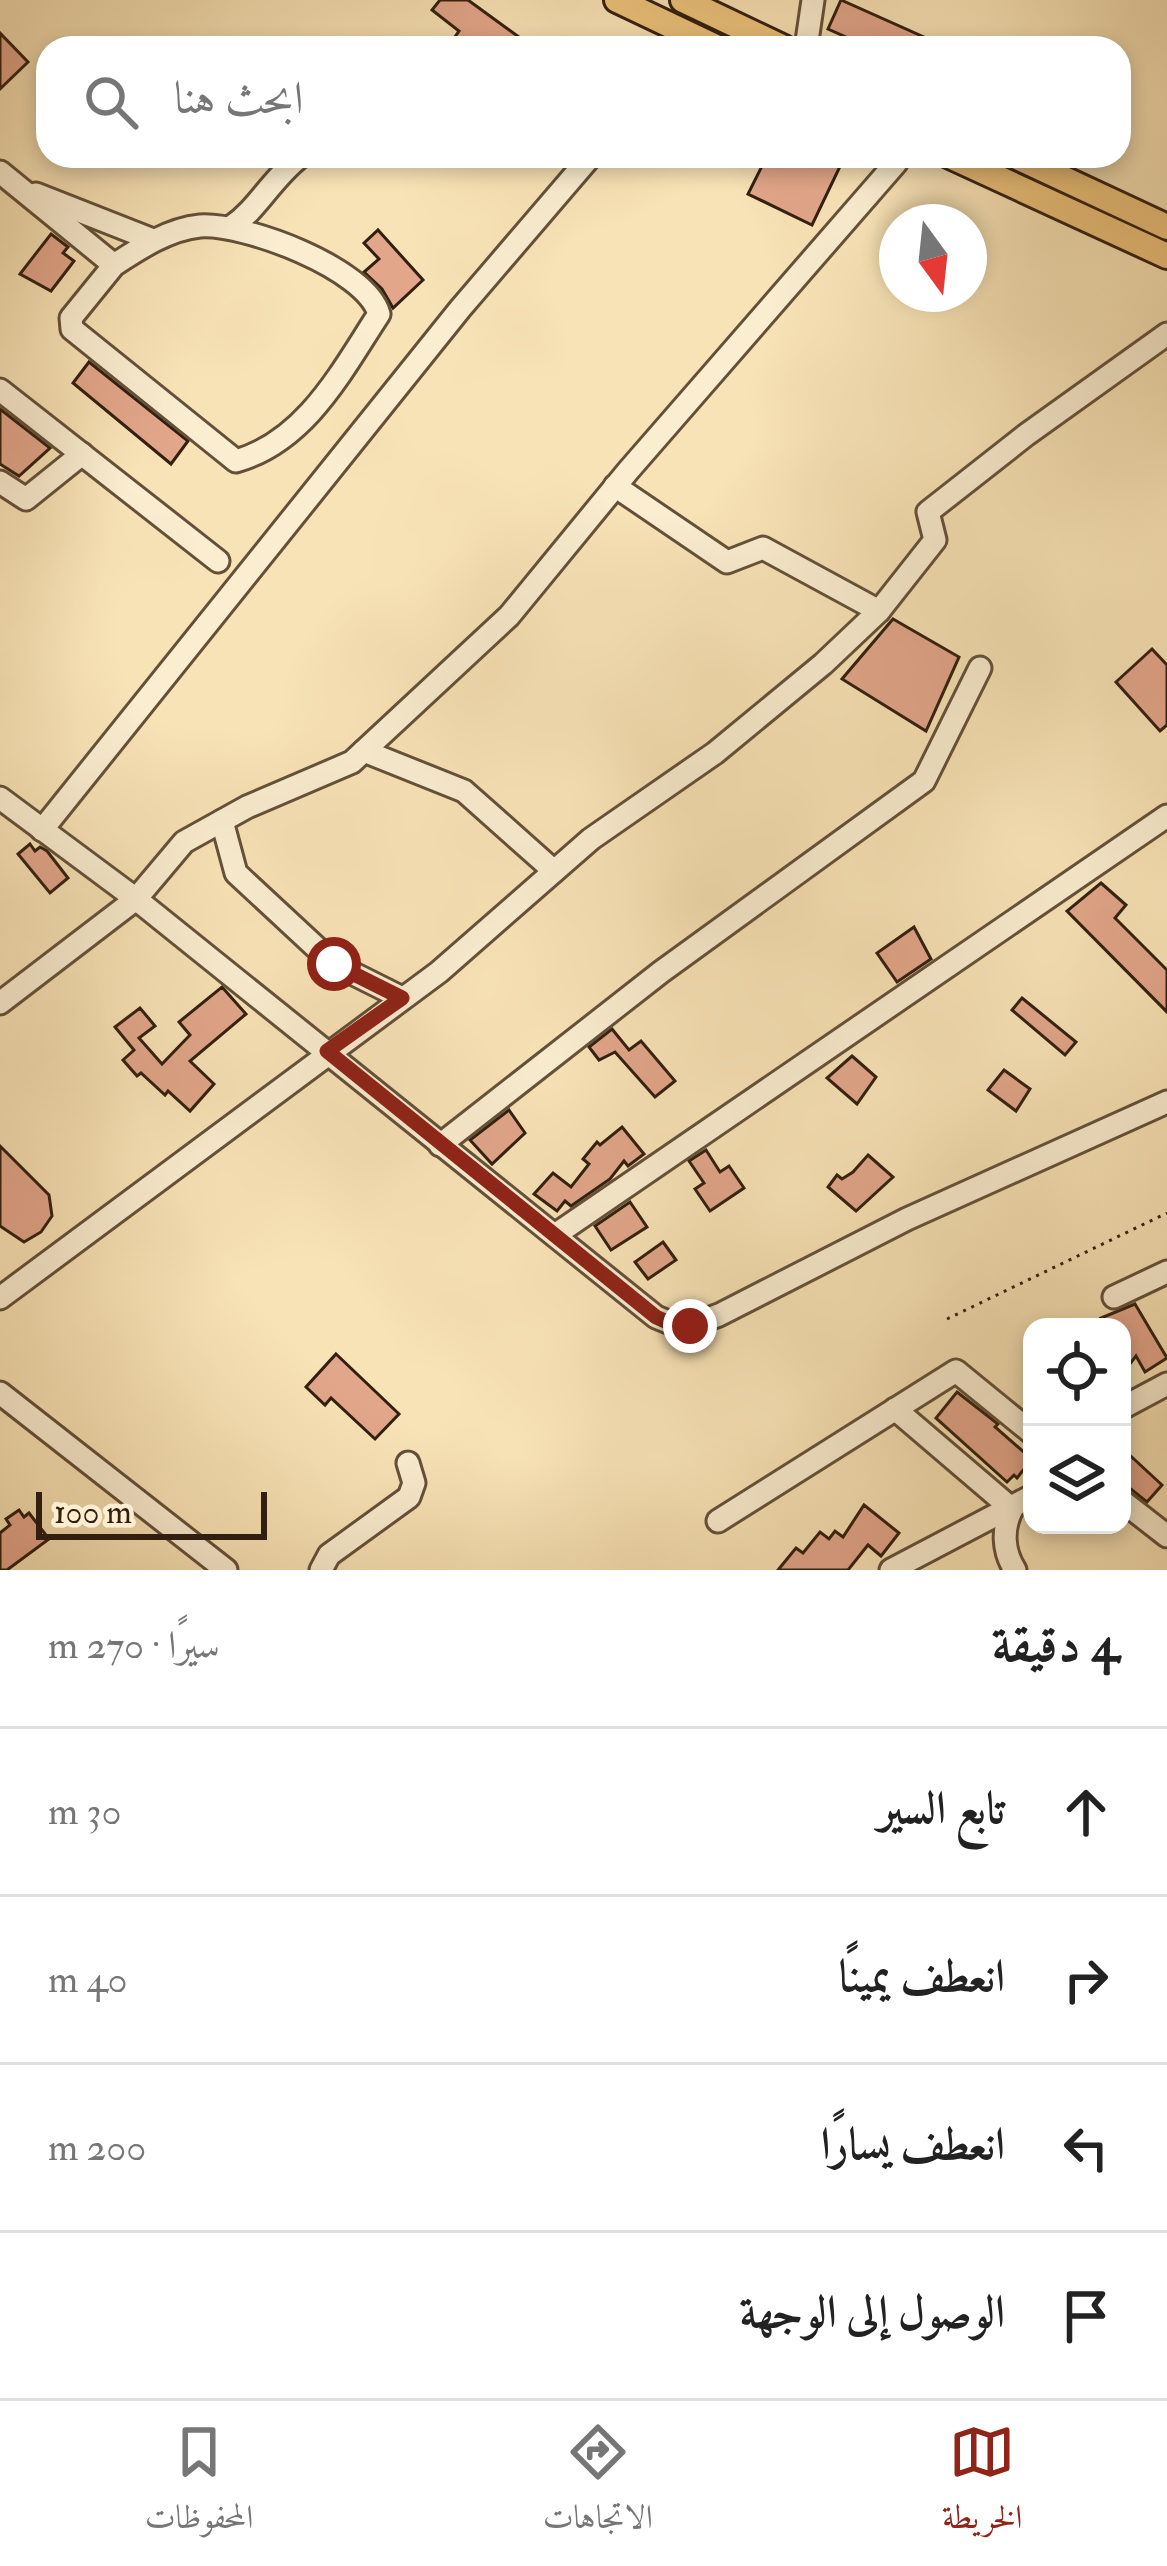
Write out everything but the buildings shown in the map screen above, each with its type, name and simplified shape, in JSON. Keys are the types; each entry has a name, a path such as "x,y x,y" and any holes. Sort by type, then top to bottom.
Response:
{"main road":[{"path":"617,0 693,36"},
{"path":"683,0 759,36"},
{"path":"976,168 1167,256"},
{"path":"1041,168 1167,227"}],"street":[{"path":"808,36 813,0"},
{"path":"231,227 246,217 285,168"},
{"path":"42,830 460,310 581,168"},
{"path":"0,1004 136,899 184,842 352,762 509,616 615,486 892,168"},
{"path":"0,172 114,265"},
{"path":"24,191 153,240"},
{"path":"196,226 231,227 339,270 368,293 379,314 319,402 283,438 253,456 236,461 72,329 70,318 114,265 153,240 196,226"},
{"path":"0,1298 439,971 590,839 716,753 824,664 879,611 935,540 928,512 1167,334"},
{"path":"0,389 218,561"},
{"path":"0,482 26,499 82,454"},
{"path":"615,486 727,562 763,548 879,611"},
{"path":"440,1145 661,973 924,781 980,668"},
{"path":"364,751 464,791 554,871"},
{"path":"0,798 136,899 656,1317 674,1325 690,1326 907,1220 1167,1102"},
{"path":"555,1235 1167,816"},
{"path":"222,821 236,873 334,964 402,998"},
{"path":"1114,1298 1164,1279"},
{"path":"718,1521 956,1370 1025,1426"},
{"path":"1131,1403 1167,1384"},
{"path":"0,1393 226,1570"},
{"path":"895,1409 1012,1509"},
{"path":"321,1570 329,1555 409,1497 414,1483 408,1463"},
{"path":"891,1570 1023,1502"},
{"path":"1131,1508 1167,1536"},
{"path":"1012,1509 1005,1541 1015,1570"}],"path":[{"path":"947,1319 1167,1214"}],"route":[{"path":"334,964 402,998 327,1051 656,1317 683,1328 690,1326"}]}
